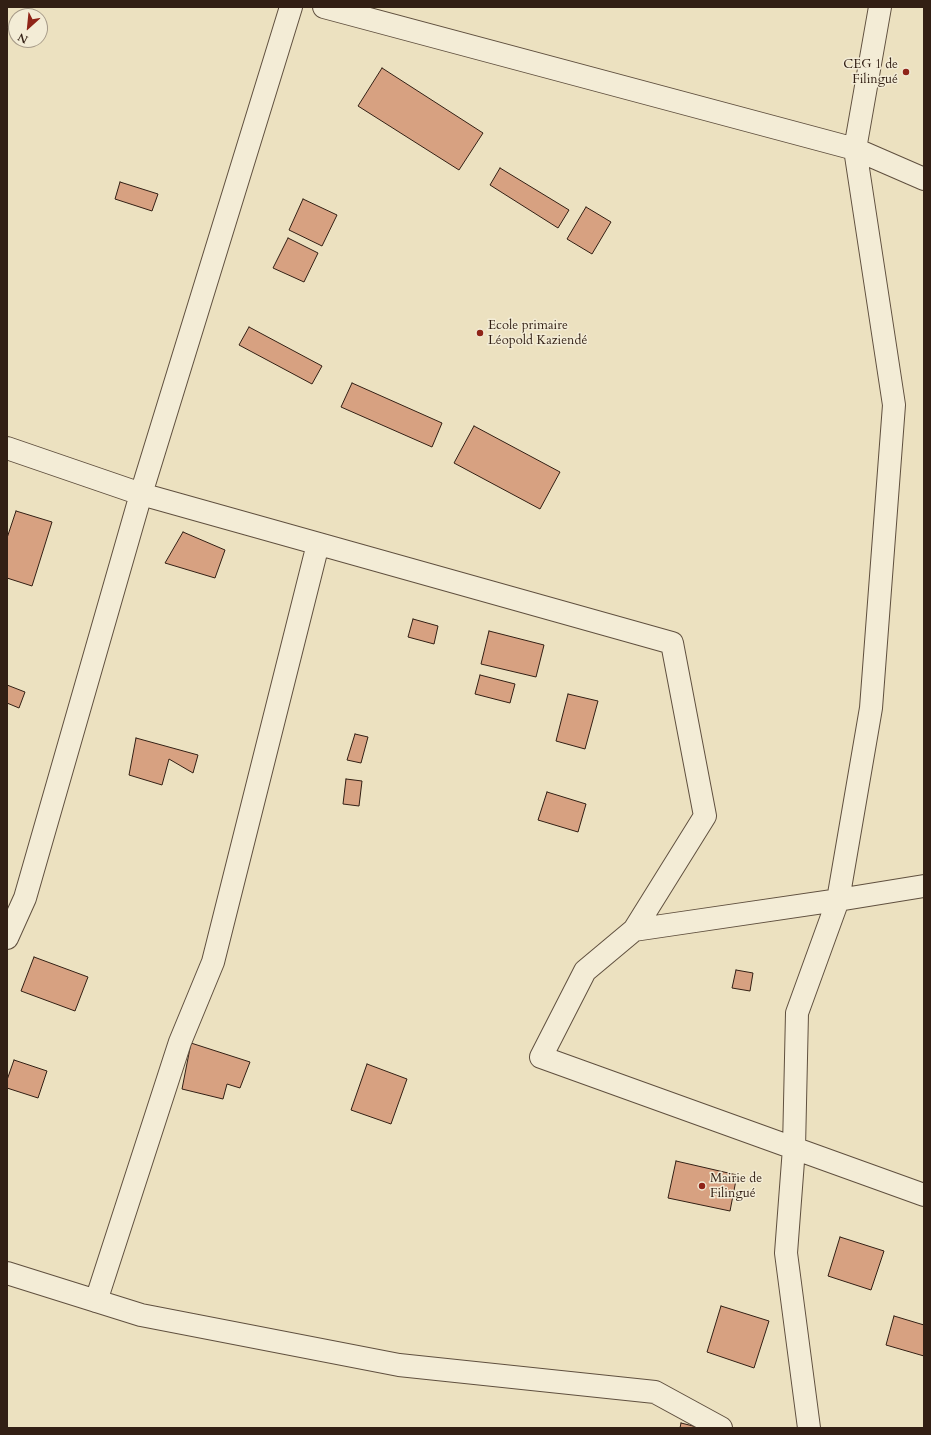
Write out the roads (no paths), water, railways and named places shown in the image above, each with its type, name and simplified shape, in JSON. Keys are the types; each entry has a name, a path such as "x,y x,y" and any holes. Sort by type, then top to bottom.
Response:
{"street":[{"path":"7,938 24,898 141,494 291,7"},
{"path":"324,7 855,149 924,179"},
{"path":"809,1428 786,1253 794,1148 797,1013 838,900 871,708 894,405 855,149 880,7"},
{"path":"7,448 141,494 672,643 705,816 634,930 585,971 541,1057 924,1195"},
{"path":"96,1301 180,1042 213,962 318,544"},
{"path":"634,930 924,886"},
{"path":"7,1273 142,1315 399,1365 655,1392 720,1428"}],"place":[{"name":"CEG 1 de Filingué","path":"906,72"},
{"name":"Ecole primaire Léopold Kaziendé","path":"480,333"},
{"name":"Mairie de Filingué","path":"702,1186"}]}
